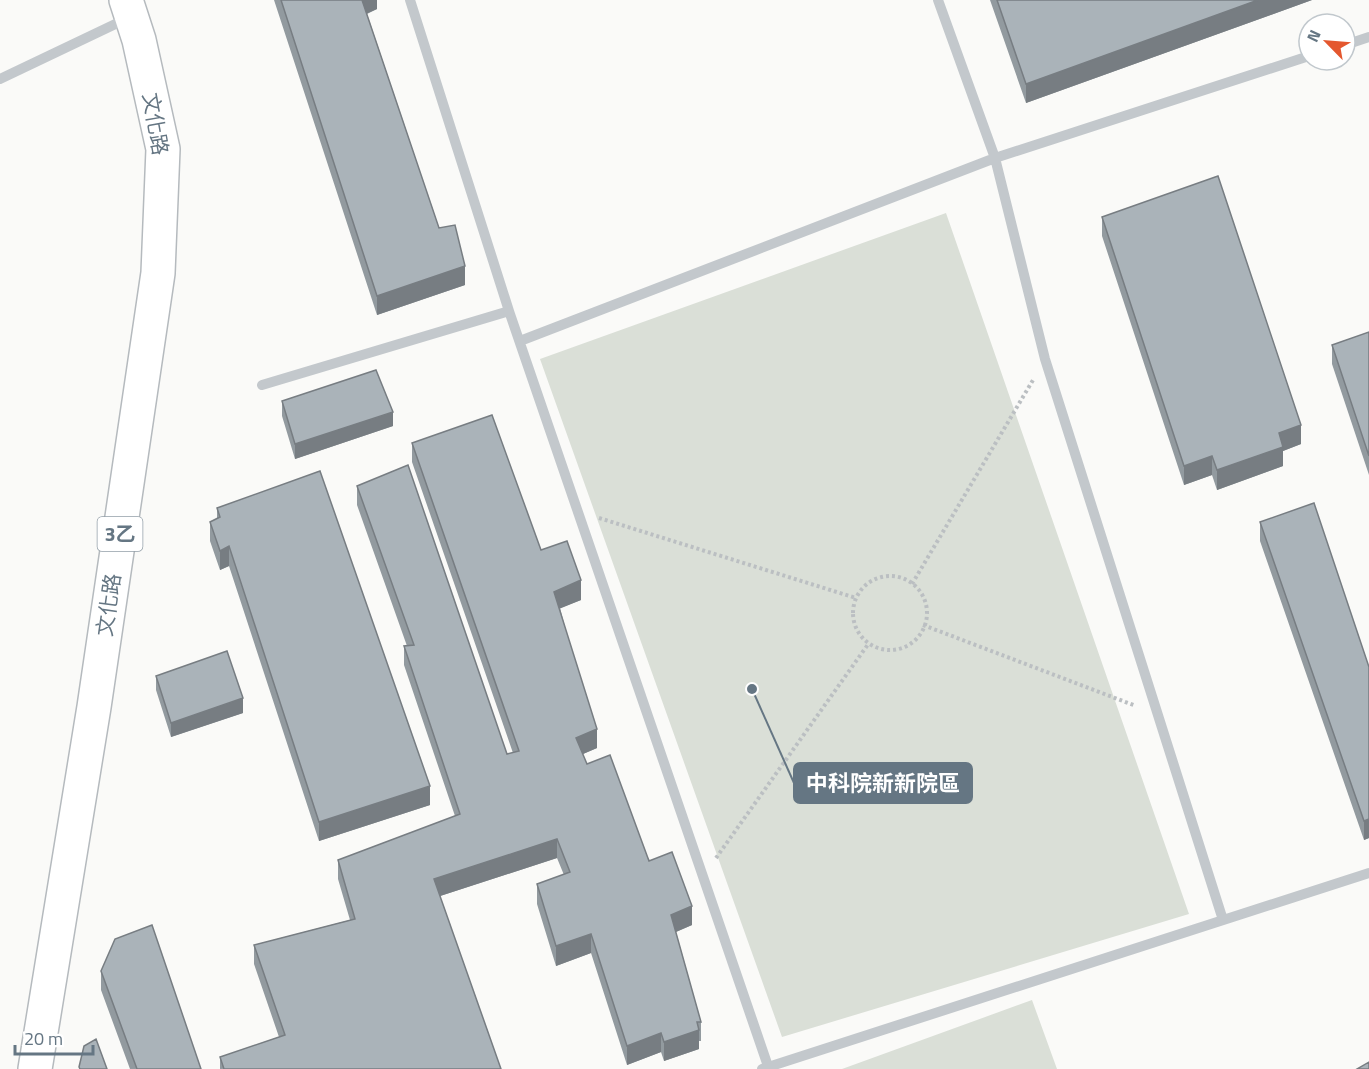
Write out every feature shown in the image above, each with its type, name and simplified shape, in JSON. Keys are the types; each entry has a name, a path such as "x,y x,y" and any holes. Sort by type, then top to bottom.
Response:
{"main road":[{"name":"文化路","path":"35,1069 94,707 158,273 163,149 139,40 129,8"}],"lane":[{"path":"410,0 509,312 703,877 766,1068 1369,873"},
{"path":"938,0 994,158 1045,359 1223,920"},
{"path":"0,79 129,8"},
{"path":"520,341 994,158 1297,60"},
{"path":"262,385 509,312"}],"path":[{"path":"912,584 1045,359"},
{"path":"578,512 856,598"},
{"path":"892,576 912,584 920,592 925,603 924,625 915,639 905,646 893,650 880,649 869,644 854,623 852,611 856,598 870,581 892,576"},
{"path":"924,625 1157,713"},
{"path":"703,877 869,644"}],"shaded area":[{"path":"946,213 1189,914 782,1037 540,359"},
{"path":"1032,1000 1057,1069 842,1069"}],"building":[{"path":"281,0 362,0 439,228 455,225 465,266 377,296"},
{"path":"997,0 1258,0 1026,84"},
{"path":"1218,176 1301,425 1279,433 1283,447 1217,470 1212,456 1184,466 1102,217"},
{"path":"1369,332 1369,456 1332,345"},
{"path":"376,370 393,412 295,444 282,401"},
{"path":"492,415 541,550 567,541 581,580 554,592 597,729 576,738 587,764 610,755 649,861 672,852 692,906 671,915 701,1022 697,1022 699,1030 664,1042 661,1033 627,1046 591,934 556,946 537,884 570,872 557,839 434,879 501,1069 224,1069 220,1057 285,1035 254,945 355,919 338,860 460,814 404,646 414,645 357,486 408,465 507,754 519,751 412,443"},
{"path":"320,471 430,786 319,822 229,546 220,551 210,522 220,517 217,508"},
{"path":"1314,503 1369,667 1369,819 1364,821 1260,522"},
{"path":"227,651 243,698 171,723 156,676"},
{"path":"152,925 201,1069 137,1069 101,971 115,939"},
{"path":"96,1039 107,1069 80,1069 84,1046"},
{"path":"1369,1062 1369,1069 1357,1069"}],"place":[{"name":"中科院新新院區","path":"752,689"}]}
